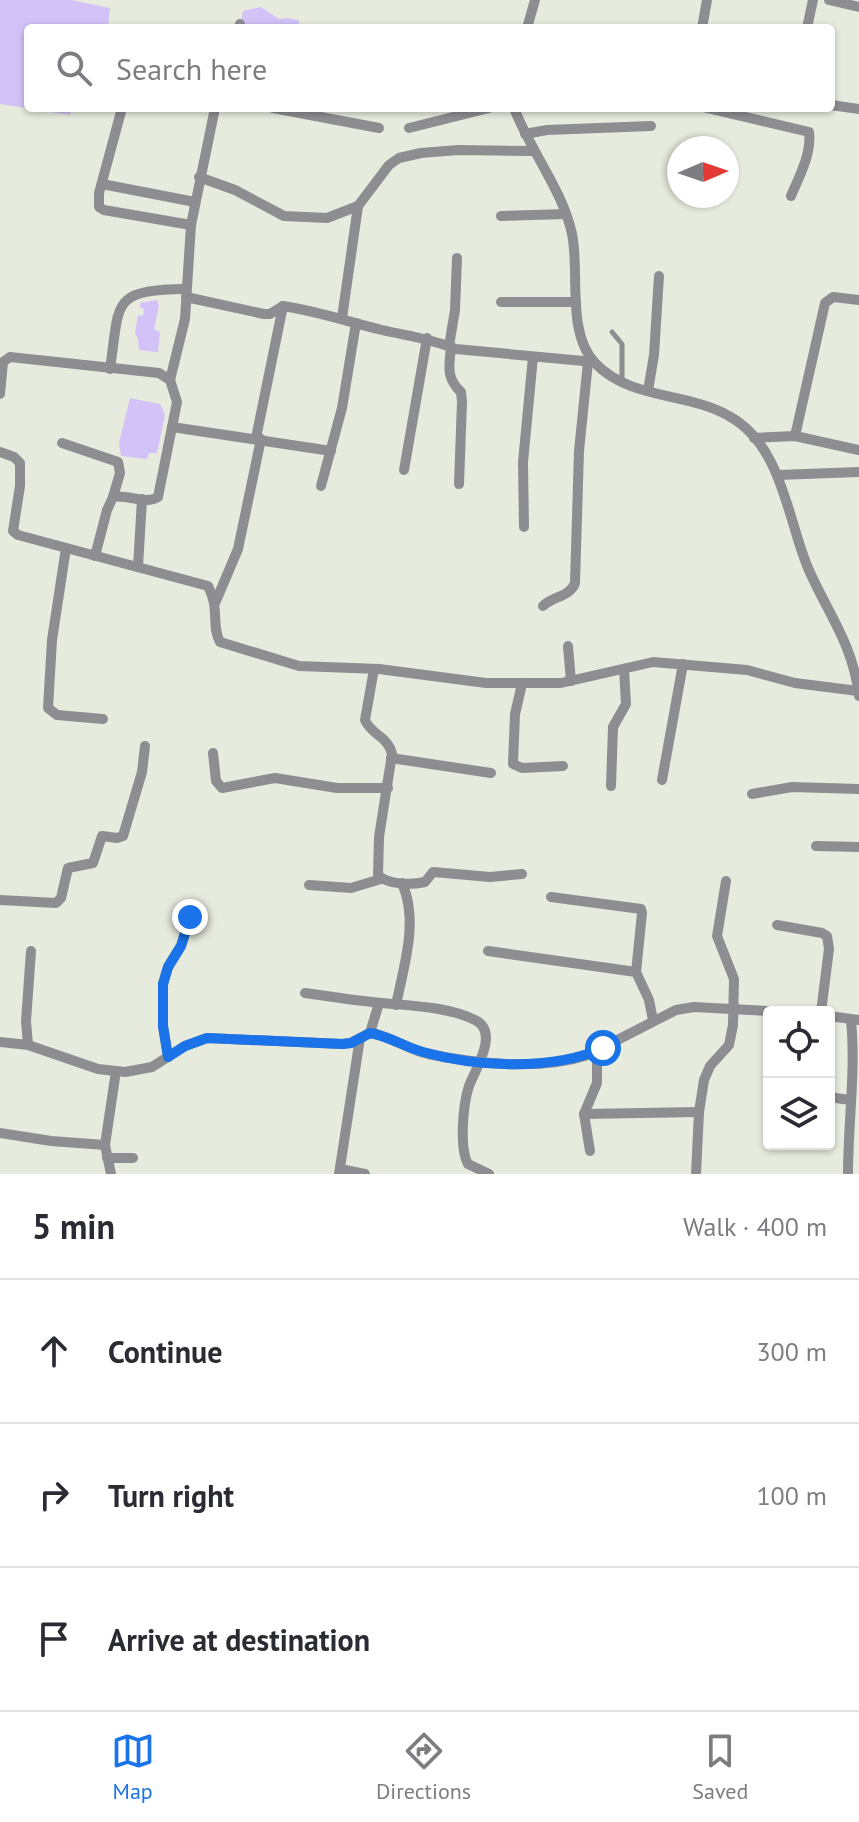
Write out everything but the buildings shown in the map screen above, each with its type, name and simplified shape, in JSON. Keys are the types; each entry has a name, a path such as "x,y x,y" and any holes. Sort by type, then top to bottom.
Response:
{"street":[{"path":"528,24 535,0"},
{"path":"703,24 707,0"},
{"path":"808,24 813,0"},
{"path":"829,0 859,7"},
{"path":"835,106 859,109"},
{"path":"121,112 99,207 191,225"},
{"path":"170,380 185,319 191,225 214,112"},
{"path":"294,112 379,128"},
{"path":"409,128 473,112"},
{"path":"516,112 532,151 566,214 574,247 580,332 591,362 579,451 575,583 569,592 543,606"},
{"path":"724,112 809,132 802,170 791,196"},
{"path":"525,134 547,130 651,126"},
{"path":"342,318 358,206 389,165 399,158 421,153 532,151"},
{"path":"199,177 235,190 284,216 300,219 327,218 358,206"},
{"path":"102,184 195,202"},
{"path":"501,216 566,214"},
{"path":"457,258 448,375 461,392 459,484"},
{"path":"648,391 654,355 659,276"},
{"path":"110,369 122,304 135,293 144,291 186,293 264,314 283,306 427,338 450,346 591,362 648,391 731,416 754,438 778,475 809,569 848,646 858,687 795,683 747,670 653,662 571,681 486,683 374,669 299,666 220,642 216,635 216,601 234,563 283,306"},
{"path":"795,436 825,303 833,297 859,300"},
{"path":"501,302 576,302"},
{"path":"321,486 348,383 356,323"},
{"path":"404,470 427,338"},
{"path":"0,394 3,362 10,357 159,373 170,380 177,396 158,497 150,501 127,496 113,497"},
{"path":"524,527 523,462 533,357"},
{"path":"172,427 331,451"},
{"path":"754,438 795,436 859,450"},
{"path":"62,443 118,462 120,473 95,556"},
{"path":"0,452 20,463 13,531 18,535 208,586 216,601"},
{"path":"778,475 859,472"},
{"path":"138,567 142,499"},
{"path":"66,548 52,640 48,708 57,715 103,719"},
{"path":"568,646 571,681"},
{"path":"662,780 683,664"},
{"path":"374,669 365,720 367,726 387,741 391,758 379,837 377,869 381,879"},
{"path":"611,786 613,727 626,704 624,669"},
{"path":"522,684 515,714 513,764 522,768 563,766"},
{"path":"0,900 56,903 61,898 68,868 93,863 102,836 123,836 138,790 145,746"},
{"path":"213,753 216,781 222,788 275,778 337,788 388,788"},
{"path":"391,758 491,773"},
{"path":"752,794 792,787 859,789"},
{"path":"816,846 859,847"},
{"path":"309,885 351,888 381,879 402,883 425,882 433,872 490,877 522,874"},
{"path":"696,1174 699,1112 706,1072 729,1045 735,1009 732,970 720,950 717,936 726,881"},
{"path":"396,1005 409,939 409,902 402,883"},
{"path":"551,897 641,909 636,972 649,1000 653,1020"},
{"path":"168,1057 163,1026 163,984 168,967 181,946 190,917"},
{"path":"777,925 827,936 829,949 822,1006"},
{"path":"28,1045 26,1021 31,951"},
{"path":"488,951 636,972"},
{"path":"305,993 434,1009 477,1020 485,1032 483,1061 469,1087 463,1150 468,1164 489,1174"},
{"path":"365,1174 340,1172 365,1035 379,1003"},
{"path":"0,1042 28,1045 65,1060 116,1071 140,1071 152,1067 185,1046 207,1038 342,1044 365,1035 392,1039 427,1054 512,1065 576,1059 676,1010 694,1007 763,1011"},
{"path":"835,1017 855,1020 848,1174"},
{"path":"590,1151 584,1114 597,1083 597,1051"},
{"path":"111,1174 105,1145 116,1071"},
{"path":"835,1098 850,1100"},
{"path":"584,1114 699,1112"},
{"path":"0,1133 105,1145"},
{"path":"107,1158 133,1158"}],"lane":[{"path":"612,332 622,344 622,380"}],"shaded area":[{"path":"0,0 71,0 110,8 108,24 24,24 24,108 0,104"},
{"path":"261,7 279,19 298,20 300,24 241,24 243,11"},
{"path":"157,300 159,306 154,329 160,332 158,352 139,350 135,333 138,315 143,316 144,309 140,303"},
{"path":"130,398 160,404 165,415 157,453 149,453 147,459 121,456 119,443"}],"route":[{"path":"190,917 181,946 164,975 163,1026 168,1057 185,1046 207,1038 342,1044 370,1033 427,1054 512,1065 576,1059 603,1048"}]}
